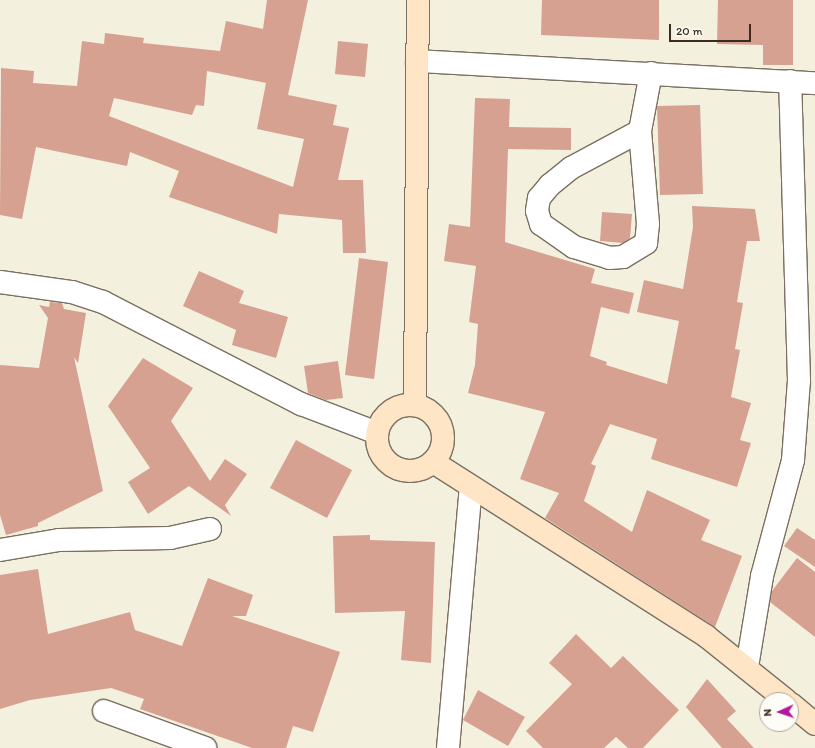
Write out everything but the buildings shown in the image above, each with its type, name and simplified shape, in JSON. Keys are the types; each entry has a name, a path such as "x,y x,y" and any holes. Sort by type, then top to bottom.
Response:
{"street":[{"path":"415,404 418,0"},
{"path":"417,61 815,83"},
{"path":"640,131 571,168 550,185 539,198 537,211 541,224 556,238 594,254 624,258 638,251 646,243 648,224 640,131 651,73"},
{"path":"747,667 762,576 794,460 799,380 790,81"},
{"path":"0,282 72,292 103,302 301,404 377,433"},
{"path":"415,404 429,410 439,421 443,435 442,450 433,462 422,470 395,468 378,447 377,433 390,411 415,404"},
{"path":"433,462 706,636 747,667 777,692"},
{"path":"448,748 471,487"},
{"path":"0,550 59,540 170,538 210,529"},
{"path":"104,711 205,748"},
{"path":"799,711 815,724"}]}
